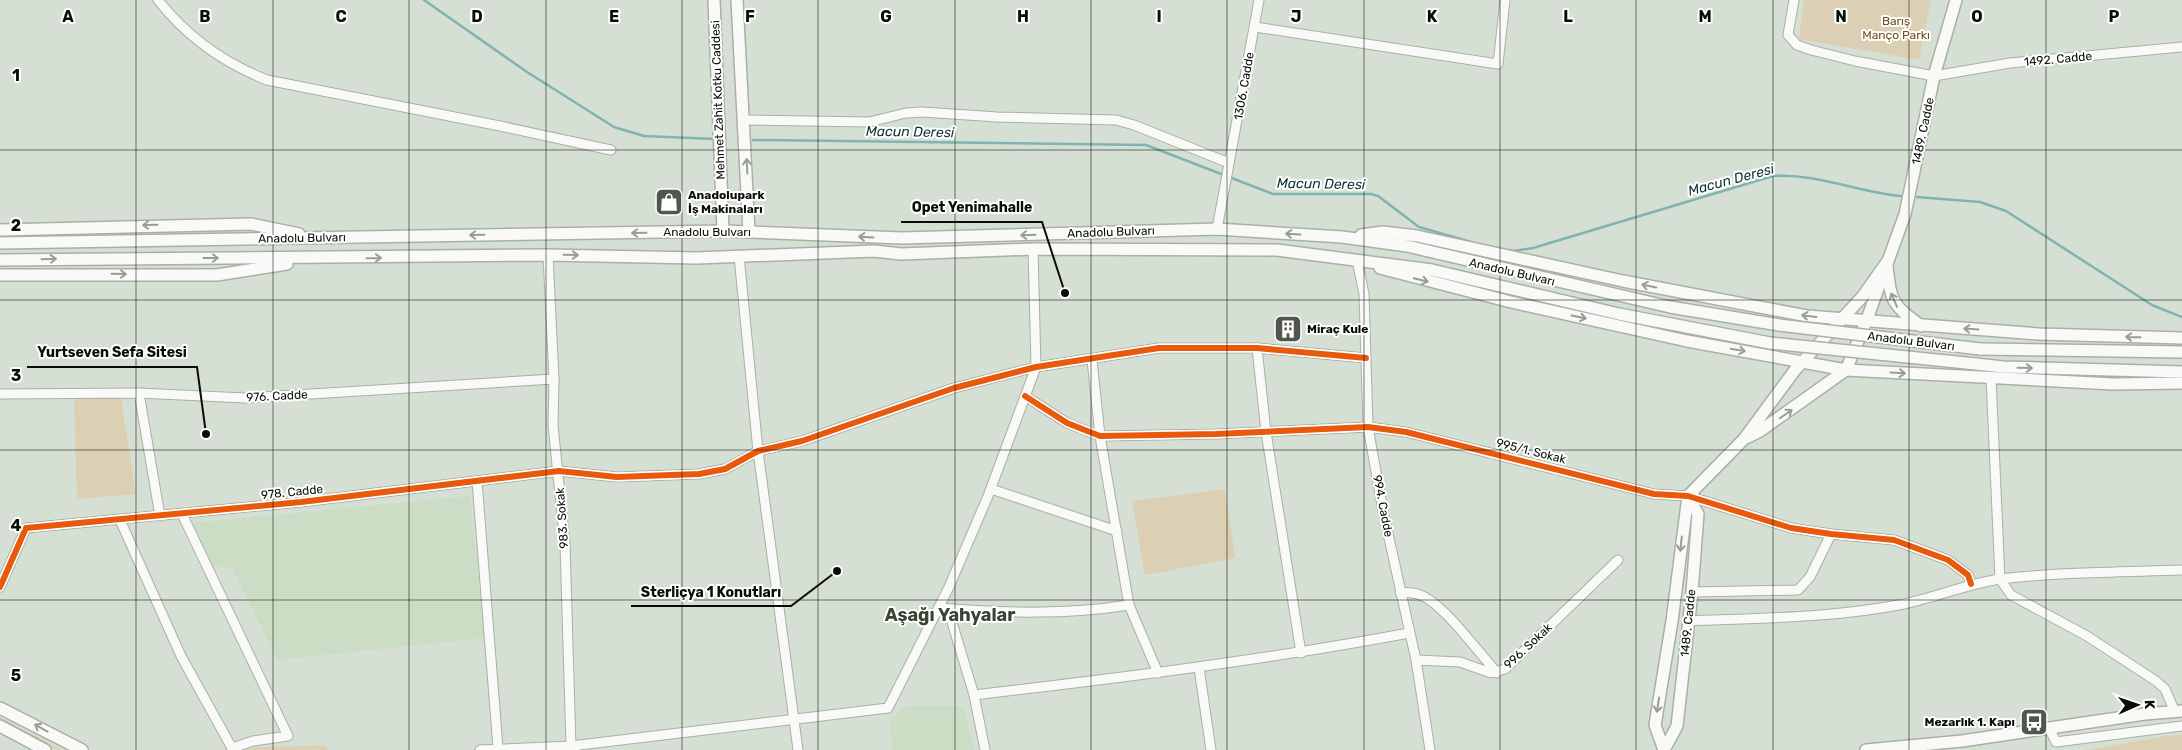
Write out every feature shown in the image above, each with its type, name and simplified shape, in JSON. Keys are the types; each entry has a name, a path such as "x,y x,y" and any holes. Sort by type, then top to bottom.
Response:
{"main road":[{"name":"Mehmet Zahit Kotku Caddesi","path":"714,0 723,231"},
{"name":"Mehmet Zahit Kotku Caddesi","path":"737,0 749,232"},
{"name":"1489. Cadde","path":"1744,439 1760,431 1846,370 1866,322 1905,214 1934,76 1956,0"},
{"path":"0,230 251,224 320,238"},
{"name":"Anadolu Bulvarı","path":"0,243 723,231 902,238 1217,229 1342,237 1407,246 1670,308 1779,325 1980,348 2182,352"},
{"path":"1342,237 1383,232 1417,236 1623,281 1808,316 1921,326 2085,336 2182,338"},
{"name":"Anadolu Bulvarı","path":"0,260 85,258 321,259 548,255 697,258 1033,249 1277,250 1432,270 1619,314 1770,343 2002,367 2182,372"},
{"path":"0,275 217,275 321,259"},
{"path":"1358,260 1399,275 1518,304 1687,341 1846,370 2113,384 2182,383"},
{"name":"1489. Cadde","path":"1664,750 1655,725 1672,620 1688,496 1744,439 1795,370 1863,296 1887,262"},
{"path":"1887,262 1890,292 1897,308 1921,326"},
{"name":"1489. Cadde","path":"1664,750 1677,726 1692,592 1698,514 1688,496"},
{"path":"1672,620 1688,621"},
{"path":"0,708 67,747 82,750"},
{"path":"1866,750 1958,745 2049,728 2145,714 2178,712"},
{"path":"0,726 45,750"}],"street":[{"path":"158,0 173,19 197,41 244,70 267,80 611,150"},
{"name":"1306. Cadde","path":"1217,229 1259,0"},
{"path":"1255,27 1498,64 1505,0"},
{"path":"1794,0 1788,35 1797,45 1855,61 1934,76"},
{"name":"1492. Cadde","path":"1934,76 2010,63 2182,47"},
{"path":"744,120 869,122 906,113 922,112 996,117 1116,120 1134,125 1229,167"},
{"path":"480,750 498,748 573,748 888,708 944,608 1036,367 1033,249"},
{"name":"983. Sokak","path":"548,255 554,379 553,425 565,544 573,748"},
{"path":"739,256 758,451 798,750"},
{"name":"994. Cadde","path":"1358,260 1364,294 1368,427 1400,592 1416,660 1430,750"},
{"name":"978. Cadde","path":"0,587 26,528 302,502 559,471 617,477 699,474 725,470 758,451 802,441 954,388 1036,367 1092,360 1158,348 1257,348 1366,358"},
{"path":"1257,348 1266,432 1300,653"},
{"path":"1092,360 1100,436 1129,605 1158,673"},
{"path":"1991,378 2000,579 2011,595 2087,636 2156,681 2164,689 2178,712"},
{"name":"976. Cadde","path":"0,394 139,393 244,398 554,379"},
{"path":"139,393 160,516"},
{"path":"1025,396 1067,423 1100,436"},
{"name":"995/1. Sokak","path":"1100,436 1266,432 1368,427 1414,434 1654,494 1688,496 1791,528 1894,540 1948,560 1964,572 1971,584"},
{"path":"477,481 498,748"},
{"path":"991,489 1117,530"},
{"path":"120,520 181,656 232,749 253,741 288,736 182,514"},
{"path":"1692,592 1798,590 1810,577 1832,534"},
{"name":"996. Sokak","path":"1416,660 1460,662 1485,672 1497,673 1505,669 1618,560"},
{"path":"1688,621 1832,615 1906,604 1971,584 2000,579 2055,574 2182,570"},
{"path":"1400,592 1418,594 1428,599 1448,618 1497,673"},
{"path":"944,608 1008,614 1099,610 1129,605"},
{"path":"944,608 974,695 985,750"},
{"path":"974,695 1199,668 1300,653 1409,633"},
{"path":"1199,668 1212,750"},
{"path":"2145,714 2147,730"},
{"path":"2049,728 2056,742 2182,726"}],"shaded area":[{"path":"470,496 485,638 277,660 232,568 210,566 191,523"},
{"path":"905,706 963,706 974,750 892,750 890,720"}],"green space":[{"name":"Barış Manço Parkı","path":"1804,0 1931,0 1919,60 1799,39"},
{"path":"81,397 121,399 136,494 77,499 74,401"},
{"path":"1225,489 1235,558 1145,575 1132,501"},
{"path":"0,717 62,750 57,750 0,720"},
{"path":"2182,735 2182,750 2086,750 2166,736"},
{"path":"324,745 328,750 248,750 249,748"}],"waterway":[{"name":"Macun Deresi","path":"424,0 527,72 614,127 644,136 715,139"},
{"name":"Macun Deresi","path":"753,140 1146,145 1273,194 1371,194 1378,196 1419,227 1478,244"},
{"name":"Macun Deresi","path":"1506,250 1514,251 1533,248 1773,176 1805,177 1901,196"},
{"name":"Macun Deresi","path":"1917,197 1980,202 2006,211 2152,305 2182,317"}],"cycle path":[{"path":"0,587 26,528 301,502 559,471 617,477 699,474 725,469 758,451 802,441 954,388 1036,367 1159,348 1257,348 1366,358"},
{"path":"1025,396 1067,423 1100,436 1216,434 1368,427 1406,432 1654,494 1688,496 1791,528 1894,540 1948,560 1968,575 1971,584"}],"place":[{"name":"Anadolupark İş Makinaları","path":"669,202"},
{"name":"Opet Yenimahalle","path":"1065,293"},
{"name":"Miraç Kule","path":"1288,329"},
{"name":"Yurtseven Sefa Sitesi","path":"206,434"},
{"name":"Sterliçya 1 Konutları","path":"837,571"},
{"name":"Mezarlık 1. Kapı","path":"2034,722"}],"district":[{"name":"Aşağı Yahyalar","path":"950,615"}]}
